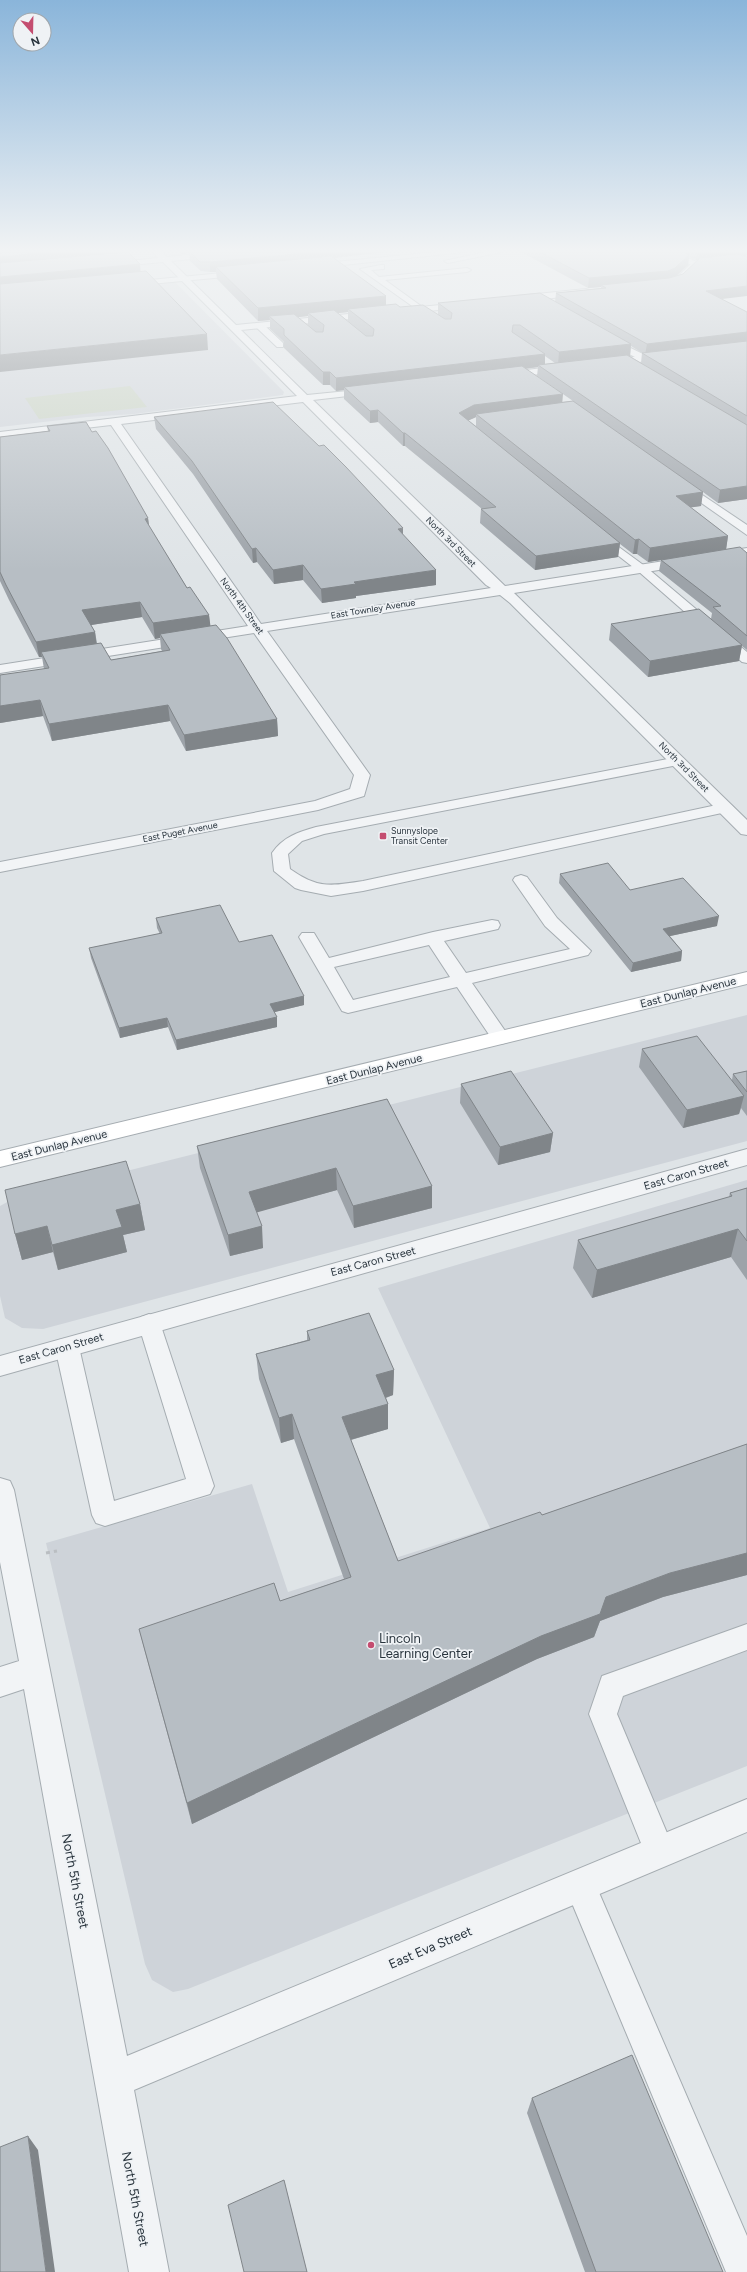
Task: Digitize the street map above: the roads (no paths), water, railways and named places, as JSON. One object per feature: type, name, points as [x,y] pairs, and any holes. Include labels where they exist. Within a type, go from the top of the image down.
[{"type":"main road","name":"East Dunlap Avenue","points":[[0,1159],[747,978]]},
{"type":"street","name":"North 3rd Street","points":[[265,358],[490,582],[515,600],[747,830]]},
{"type":"street","points":[[596,364],[653,358]]},
{"type":"street","points":[[490,377],[581,366]]},
{"type":"street","points":[[524,373],[537,382]]},
{"type":"street","points":[[0,435],[381,390]]},
{"type":"street","name":"North 4th Street","points":[[114,421],[257,628],[362,776],[358,792]]},
{"type":"street","points":[[665,472],[747,531]]},
{"type":"street","name":"East Townley Avenue","points":[[0,669],[747,552]]},
{"type":"street","name":"East Puget Avenue","points":[[0,867],[318,805],[358,792]]},
{"type":"street","name":"East Caron Street","points":[[0,1366],[149,1323],[747,1157]]},
{"type":"street","name":"North 5th Street","points":[[0,1490],[36,1670],[150,2272]]},
{"type":"street","points":[[0,1682],[36,1670]]},
{"type":"street","name":"East Eva Street","points":[[114,2080],[747,1815]]},
{"type":"lane","points":[[544,360],[558,369]]},
{"type":"lane","points":[[627,361],[641,369]]},
{"type":"lane","points":[[587,526],[642,569],[747,659]]},
{"type":"lane","points":[[678,761],[321,830],[296,838],[280,853],[282,871],[301,885],[331,890],[339,889],[726,808]]},
{"type":"lane","points":[[308,937],[348,1007],[582,951],[551,922],[521,880]]},
{"type":"lane","points":[[324,964],[433,937],[492,925]]},
{"type":"lane","points":[[433,937],[501,1038]]},
{"type":"lane","points":[[67,1347],[105,1515],[201,1486],[149,1323]]},
{"type":"lane","points":[[660,1852],[603,1714],[612,1686],[747,1637]]},
{"type":"lane","points":[[580,1885],[744,2272]]},
{"type":"place","name":"Sunnyslope Transit Center","points":[[383,836]]},
{"type":"place","name":"Lincoln Learning Center","points":[[371,1645]]}]
